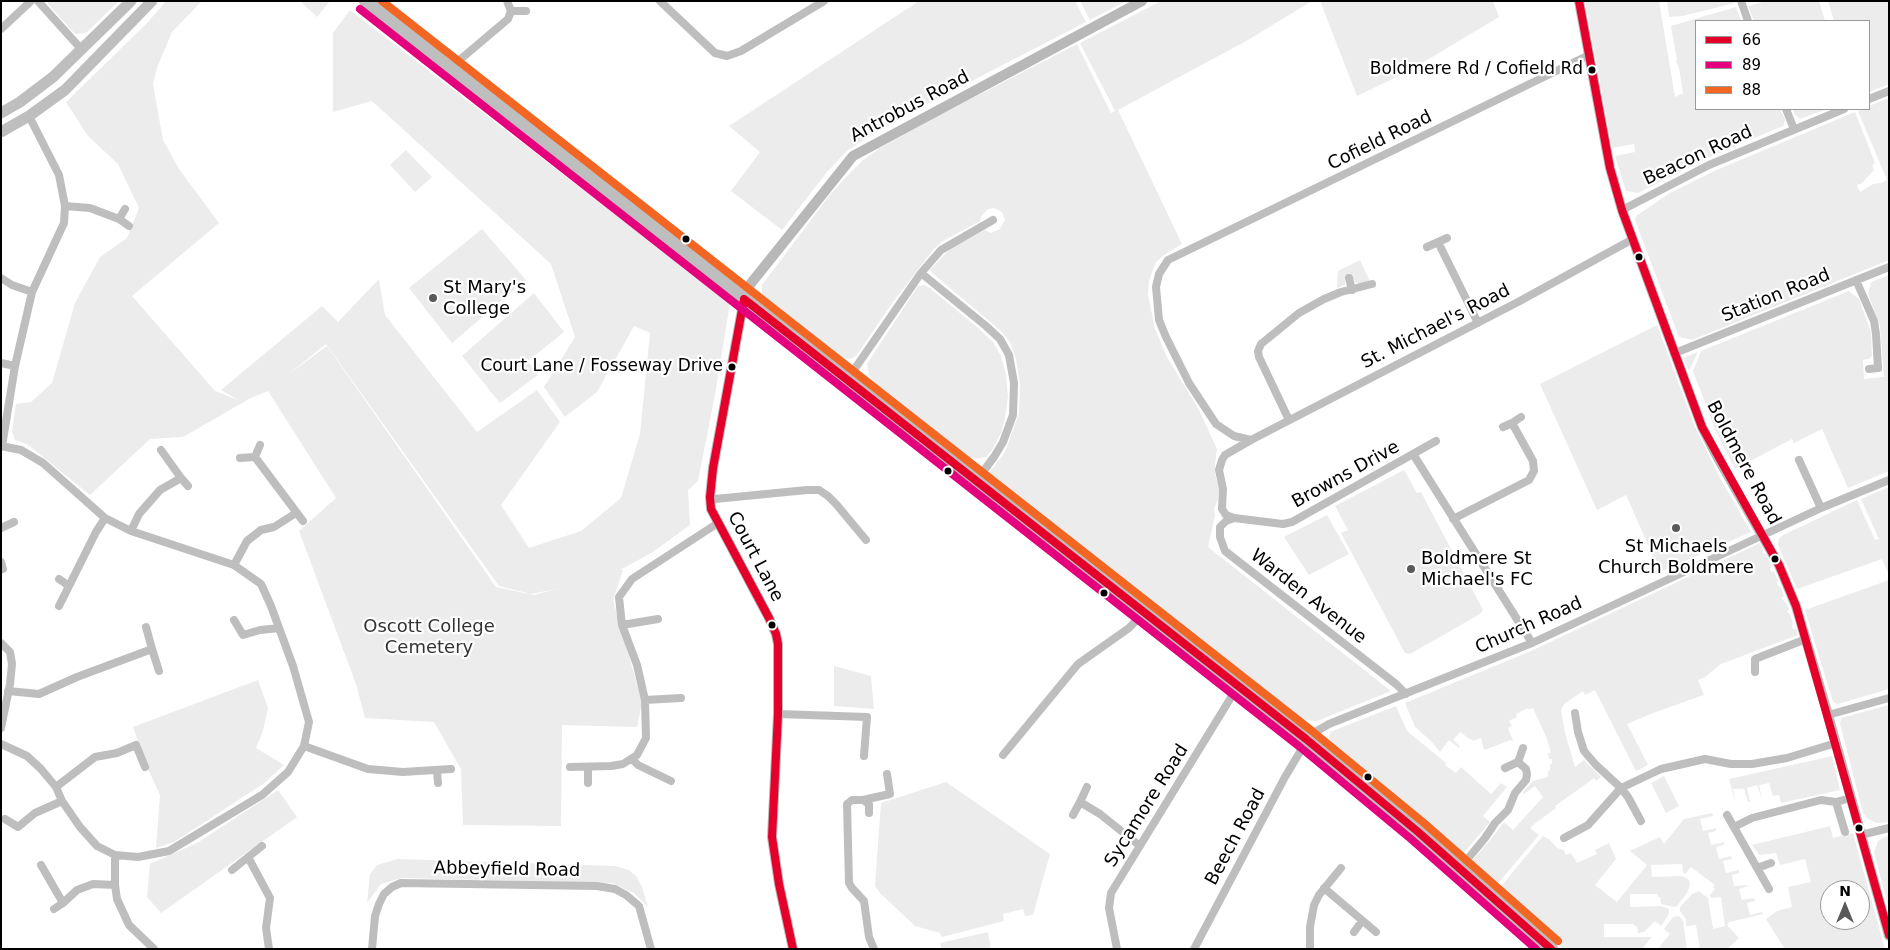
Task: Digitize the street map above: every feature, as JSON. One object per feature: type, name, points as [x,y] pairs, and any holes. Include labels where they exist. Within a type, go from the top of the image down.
[{"type":"highway","points":[[366,1],[1306,739],[1460,868],[1551,949]]},
{"type":"main road","points":[[1,113],[20,102],[53,77],[131,1]]},
{"type":"main road","points":[[1,132],[29,116],[65,90],[152,1]]},
{"type":"street","points":[[2,28],[31,1]]},
{"type":"street","points":[[38,1],[82,50]]},
{"type":"street","points":[[452,70],[456,64],[508,19],[511,11],[507,1]]},
{"type":"street","points":[[660,1],[715,53],[721,56],[731,56],[824,1]]},
{"type":"street","name":"Antrobus Road","points":[[744,299],[751,284],[853,156],[1142,1]]},
{"type":"street","name":"Boldmere Road","points":[[1579,1],[1610,168],[1622,210],[1702,427],[1763,535],[1788,586],[1806,638],[1889,936]]},
{"type":"street","points":[[1741,1],[1748,20]]},
{"type":"street","points":[[511,11],[526,11]]},
{"type":"street","name":"Cofield Road","points":[[1251,440],[1234,436],[1216,424],[1189,383],[1166,337],[1159,320],[1156,302],[1159,274],[1168,260],[1589,55]]},
{"type":"street","points":[[1870,99],[1889,91]]},
{"type":"street","points":[[1786,110],[1794,129]]},
{"type":"street","name":"Beacon Road","points":[[1622,210],[1709,165],[1842,110]]},
{"type":"street","points":[[1,744],[27,756],[41,769],[56,787],[62,801],[80,827],[97,846],[115,855],[138,857],[169,851],[262,794],[288,772],[304,746],[309,722],[279,628],[261,584],[234,565],[131,531],[105,518],[43,463],[21,450],[2,446],[15,366],[32,292],[64,223],[65,206],[59,175],[29,116]]},
{"type":"street","points":[[65,206],[90,208],[129,226]]},
{"type":"street","points":[[119,220],[125,209]]},
{"type":"street","points":[[847,380],[922,273],[941,250],[993,220]]},
{"type":"street","points":[[1427,247],[1448,238]]},
{"type":"street","name":"St. Michael's Road","points":[[1234,518],[1226,515],[1222,509],[1223,489],[1219,470],[1225,455],[1478,323],[1633,239]]},
{"type":"street","points":[[1438,242],[1478,323]]},
{"type":"street","name":"Station Road","points":[[1675,353],[1889,267]]},
{"type":"street","points":[[922,273],[1000,339],[1008,355],[1014,383],[1013,416],[1003,442],[976,481]]},
{"type":"street","points":[[1,278],[12,285],[32,292]]},
{"type":"street","points":[[1349,278],[1352,290]]},
{"type":"street","points":[[1856,280],[1874,321],[1876,334],[1878,368],[1869,369]]},
{"type":"street","points":[[1289,420],[1259,357],[1258,351],[1261,344],[1299,313],[1324,299],[1372,284]]},
{"type":"street","name":"Court Lane","points":[[744,299],[712,475],[710,497],[711,509],[776,634],[779,658],[778,714],[772,837],[777,876],[793,949]]},
{"type":"street","points":[[1,363],[15,366]]},
{"type":"street","points":[[1504,427],[1521,417]]},
{"type":"street","points":[[1453,519],[1528,480],[1534,471],[1533,461],[1512,423]]},
{"type":"street","name":"Browns Drive","points":[[1234,518],[1283,524],[1292,522],[1436,441]]},
{"type":"street","points":[[255,457],[260,445]]},
{"type":"street","points":[[161,450],[188,486]]},
{"type":"street","name":"Browns Drive","points":[[1413,454],[1532,643]]},
{"type":"street","points":[[240,458],[255,457]]},
{"type":"street","points":[[255,457],[303,521]]},
{"type":"street","points":[[1799,460],[1821,508]]},
{"type":"street","points":[[131,531],[139,514],[160,490],[181,478]]},
{"type":"street","name":"Church Road","points":[[1306,739],[1329,724],[1532,643],[1821,508],[1889,480]]},
{"type":"street","points":[[710,497],[715,499],[819,490],[836,504],[866,540]]},
{"type":"street","points":[[234,565],[247,541],[261,530],[274,527],[296,513]]},
{"type":"street","points":[[59,606],[105,518]]},
{"type":"street","name":"Warden Avenue","points":[[1234,518],[1226,521],[1220,527],[1220,538],[1225,551],[1396,684],[1406,694]]},
{"type":"street","points":[[1,528],[14,522]]},
{"type":"street","points":[[570,767],[623,764],[637,754],[646,738],[645,700],[637,664],[622,625],[619,597],[632,579],[718,523]]},
{"type":"street","points":[[60,579],[69,586]]},
{"type":"street","points":[[1003,755],[1078,664],[1129,628],[1144,612]]},
{"type":"street","points":[[622,625],[658,619]]},
{"type":"street","points":[[234,620],[240,637],[260,630],[279,628]]},
{"type":"street","points":[[146,627],[159,671]]},
{"type":"street","points":[[1754,672],[1755,659],[1806,638]]},
{"type":"street","points":[[1,643],[10,652],[12,664],[1,728]]},
{"type":"street","points":[[8,691],[39,694],[77,677],[152,649]]},
{"type":"street","name":"Sycamore Road","points":[[1117,949],[1109,900],[1110,893],[1238,686]]},
{"type":"street","points":[[645,700],[681,698]]},
{"type":"street","points":[[1828,715],[1889,698]]},
{"type":"street","points":[[1576,713],[1578,732],[1584,751],[1596,766],[1621,788],[1641,821]]},
{"type":"street","points":[[778,714],[867,716],[864,756]]},
{"type":"street","name":"Beech Road","points":[[1196,948],[1306,739]]},
{"type":"street","points":[[56,787],[95,757],[117,753],[135,742],[145,767]]},
{"type":"street","points":[[1564,838],[1588,825],[1621,788],[1660,769],[1704,759],[1732,764],[1752,764],[1787,758],[1836,743]]},
{"type":"street","points":[[304,746],[368,769],[388,772],[451,768]]},
{"type":"street","points":[[1504,768],[1518,762],[1523,748]]},
{"type":"street","points":[[632,759],[653,777],[671,781]]},
{"type":"street","points":[[1460,868],[1495,823],[1508,810],[1515,793],[1526,780],[1526,769],[1518,762]]},
{"type":"street","points":[[588,767],[588,782]]},
{"type":"street","points":[[437,770],[438,783]]},
{"type":"street","points":[[874,949],[869,937],[864,901],[852,888],[848,876],[847,804],[852,800],[863,800],[890,794],[887,774]]},
{"type":"street","points":[[1073,814],[1087,787]]},
{"type":"street","points":[[1734,827],[1752,818],[1821,800],[1836,802],[1851,798]]},
{"type":"street","points":[[863,800],[869,804],[869,812]]},
{"type":"street","points":[[5,819],[17,831],[36,813],[62,801]]},
{"type":"street","points":[[1080,802],[1100,814],[1140,846]]},
{"type":"street","points":[[1836,802],[1845,832]]},
{"type":"street","points":[[1727,815],[1769,889]]},
{"type":"street","points":[[1861,834],[1889,828]]},
{"type":"street","points":[[232,870],[262,846]]},
{"type":"street","points":[[115,855],[114,884],[117,899],[128,924],[151,948]]},
{"type":"street","points":[[248,857],[270,898],[266,928],[269,949]]},
{"type":"street","points":[[1757,868],[1771,863]]},
{"type":"street","points":[[41,865],[63,903]]},
{"type":"street","points":[[1310,949],[1311,915],[1314,904],[1324,888],[1341,868]]},
{"type":"street","name":"Abbeyfield Road","points":[[372,949],[375,916],[379,904],[384,894],[392,887],[401,883],[597,886],[615,889],[639,906],[651,949]]},
{"type":"street","points":[[54,909],[77,890],[92,884],[114,884]]},
{"type":"street","points":[[1324,888],[1376,932]]},
{"type":"street","points":[[1354,932],[1362,921]]},
{"type":"green space","points":[[48,1],[119,1],[86,33],[75,34],[48,4]]},
{"type":"green space","name":"Oscott College Cemetery","points":[[166,1],[202,1],[172,32],[157,68],[153,84],[163,140],[179,169],[219,223],[132,296],[215,391],[238,400],[221,390],[322,306],[338,322],[379,279],[385,315],[477,432],[537,390],[560,422],[501,505],[529,548],[581,531],[621,498],[640,434],[650,333],[634,326],[597,392],[565,417],[544,387],[575,337],[551,264],[372,101],[333,112],[333,33],[350,10],[730,303],[715,395],[698,481],[688,490],[690,525],[653,552],[620,570],[623,570],[613,600],[642,702],[637,727],[562,725],[561,826],[463,825],[461,769],[434,722],[365,718],[356,684],[299,531],[336,498],[268,391],[249,399],[183,437],[150,439],[90,495],[27,444],[15,440],[12,431],[16,404],[31,402],[52,383],[75,303],[100,257],[127,238],[139,208],[118,164],[88,136],[66,102],[147,23]],"holes":[[[326,344],[499,586],[531,594],[556,589],[534,595],[496,587],[327,346],[285,377]]]},
{"type":"green space","points":[[300,1],[330,1],[317,17]]},
{"type":"green space","points":[[919,1],[1075,1],[1086,22],[906,115],[847,151],[827,172],[782,230],[731,191],[760,152],[729,126]]},
{"type":"green space","points":[[1080,1],[1126,1],[1090,20]]},
{"type":"green space","points":[[1161,1],[1312,1],[1248,40],[1118,110],[1182,244],[1156,262],[1149,281],[1148,295],[1155,329],[1167,357],[1199,410],[1217,449],[1215,474],[1219,488],[1218,499],[1214,509],[1215,515],[1208,547],[1391,691],[1317,721],[1297,720],[985,478],[1005,452],[1019,413],[1020,385],[1016,359],[1010,342],[1000,330],[930,270],[953,247],[985,230],[991,233],[1000,229],[1005,220],[1002,212],[994,208],[988,209],[982,215],[980,221],[943,241],[933,250],[893,302],[856,356],[850,359],[841,358],[762,294],[762,285],[828,197],[863,160],[880,148],[942,114],[1077,44],[1111,113],[1115,111],[1080,43]]},
{"type":"green space","points":[[1320,1],[1493,1],[1499,17],[1407,72],[1357,96]]},
{"type":"green space","points":[[1585,1],[1659,1],[1675,97],[1683,93],[1671,26],[1736,7],[1741,20],[1695,20],[1695,110],[1780,110],[1785,119],[1783,126],[1714,155],[1638,193],[1626,191],[1615,156],[1635,152],[1634,144],[1612,148]]},
{"type":"green space","points":[[1667,1],[1735,1],[1735,3],[1683,16],[1669,17]]},
{"type":"green space","points":[[1766,1],[1819,1],[1825,20],[1754,20],[1748,6]]},
{"type":"green space","points":[[1828,1],[1889,1],[1889,84],[1870,92],[1870,20],[1834,20]]},
{"type":"green space","points":[[1889,98],[1889,260],[1692,340],[1679,337],[1635,220],[1636,216],[1670,193],[1714,171],[1855,112],[1875,163],[1872,166],[1874,170],[1862,183],[1857,185],[1860,192],[1873,184],[1881,183],[1887,180],[1858,111],[1870,110],[1870,106]]},
{"type":"green space","points":[[1793,110],[1824,110],[1800,119],[1795,115]]},
{"type":"green space","points":[[406,150],[432,177],[415,192],[390,165]]},
{"type":"green space","points":[[482,229],[526,280],[452,343],[409,288]]},
{"type":"green space","points":[[1360,260],[1372,286],[1356,283],[1350,274],[1345,275],[1345,285],[1337,288],[1338,271]]},
{"type":"green space","points":[[1889,275],[1889,471],[1848,488],[1822,429],[1794,443],[1792,439],[1735,469],[1715,429],[1693,371],[1701,351],[1849,291],[1859,299],[1871,332],[1872,356],[1869,359],[1863,360],[1864,379],[1884,377],[1880,326],[1868,294],[1871,282]]},
{"type":"green space","points":[[924,285],[978,328],[993,342],[1001,356],[1006,375],[1008,397],[1005,418],[1001,433],[986,457],[975,459],[967,456],[875,384],[869,375],[867,364],[918,286]]},
{"type":"green space","points":[[534,293],[564,332],[528,361],[538,375],[500,403],[462,356]]},
{"type":"green space","points":[[1657,325],[1695,427],[1719,476],[1751,532],[1660,572],[1626,495],[1597,510],[1540,384]]},
{"type":"green space","points":[[1698,352],[1689,371],[1683,358]]},
{"type":"green space","name":"Boldmere St Michael's FC","points":[[1404,470],[1417,493],[1421,492],[1483,610],[1480,614],[1410,654],[1405,653],[1341,533],[1348,530],[1335,506]]},
{"type":"green space","points":[[1889,487],[1889,575],[1882,559],[1797,589],[1778,545],[1779,539],[1783,535],[1857,500],[1875,540],[1879,539],[1861,499]]},
{"type":"green space","points":[[1327,515],[1349,554],[1309,575],[1284,537]]},
{"type":"green space","points":[[1760,543],[1763,553],[1766,554],[1772,567],[1770,569],[1771,572],[1774,571],[1778,586],[1781,587],[1784,596],[1781,598],[1789,609],[1787,612],[1790,614],[1793,629],[1796,629],[1798,635],[1721,664],[1705,677],[1698,680],[1704,695],[1627,724],[1648,765],[1636,771],[1595,690],[1585,695],[1583,691],[1564,704],[1561,710],[1565,733],[1575,767],[1584,760],[1601,777],[1596,781],[1594,778],[1555,806],[1556,808],[1530,828],[1539,835],[1494,888],[1471,868],[1471,862],[1504,822],[1513,830],[1543,797],[1535,786],[1524,794],[1523,792],[1533,781],[1548,777],[1550,764],[1552,764],[1552,759],[1549,759],[1548,753],[1551,753],[1547,739],[1533,708],[1529,710],[1528,708],[1516,714],[1517,717],[1509,721],[1512,726],[1508,728],[1512,742],[1511,740],[1484,750],[1481,738],[1473,741],[1460,732],[1453,740],[1460,746],[1459,748],[1449,740],[1440,752],[1415,727],[1405,703],[1531,651]]},
{"type":"green space","points":[[1889,580],[1889,689],[1838,704],[1833,702],[1805,610]]},
{"type":"green space","points":[[834,666],[871,676],[874,709],[834,706]]},
{"type":"green space","points":[[258,680],[268,708],[263,731],[256,748],[284,765],[263,784],[174,842],[156,848],[160,795],[147,767],[133,727]]},
{"type":"green space","points":[[1889,705],[1889,822],[1877,823],[1868,819],[1863,813],[1840,724],[1841,718]]},
{"type":"green space","points":[[1396,706],[1407,731],[1446,763],[1445,765],[1456,773],[1461,767],[1491,794],[1501,783],[1507,787],[1483,816],[1490,822],[1462,855],[1457,855],[1452,851],[1329,745],[1330,732]]},
{"type":"green space","points":[[1832,756],[1840,790],[1781,803],[1779,795],[1773,796],[1769,783],[1759,785],[1762,798],[1757,785],[1747,788],[1750,802],[1748,802],[1744,789],[1733,789],[1736,804],[1729,779]]},
{"type":"green space","points":[[1664,776],[1679,806],[1666,813],[1651,783]]},
{"type":"green space","points":[[946,782],[1050,854],[1033,915],[1025,916],[1023,909],[1003,914],[1004,921],[942,937],[940,933],[915,926],[875,886],[881,803]]},
{"type":"green space","points":[[278,790],[297,817],[161,913],[147,897],[150,864],[197,843]]},
{"type":"green space","points":[[1712,813],[1713,816],[1700,819],[1703,831],[1716,828],[1716,831],[1708,833],[1711,845],[1724,842],[1724,845],[1716,847],[1719,859],[1731,856],[1732,859],[1723,861],[1726,873],[1739,870],[1739,873],[1732,875],[1734,886],[1748,886],[1739,889],[1742,900],[1754,898],[1755,901],[1747,903],[1750,915],[1762,912],[1763,914],[1729,922],[1727,925],[1739,938],[1727,949],[1700,949],[1696,925],[1686,926],[1686,919],[1680,911],[1680,907],[1692,894],[1699,891],[1708,898],[1713,929],[1725,926],[1721,897],[1711,898],[1710,895],[1715,889],[1713,887],[1715,885],[1691,867],[1685,874],[1682,864],[1651,865],[1652,877],[1682,876],[1689,880],[1690,885],[1687,893],[1677,906],[1661,904],[1660,897],[1657,894],[1630,894],[1630,907],[1661,906],[1669,909],[1669,914],[1661,926],[1655,921],[1644,932],[1638,933],[1637,926],[1634,926],[1634,924],[1604,924],[1604,937],[1652,937],[1642,949],[1563,949],[1497,891],[1543,836],[1550,840],[1557,848],[1564,850],[1566,855],[1571,853],[1577,863],[1597,854],[1595,850],[1609,843],[1616,859],[1595,885],[1617,902],[1647,865],[1630,851],[1660,837],[1664,844],[1684,819]]},
{"type":"green space","points":[[1830,826],[1833,838],[1853,833],[1866,880],[1820,880],[1820,930],[1870,930],[1870,895],[1885,949],[1785,949],[1766,919],[1777,911],[1792,907],[1788,887],[1811,882],[1805,859],[1780,865],[1776,853],[1759,855],[1752,845]]},
{"type":"green space","points":[[1889,835],[1889,909],[1874,853],[1878,841]]},
{"type":"green space","points":[[398,859],[615,866],[629,870],[637,877],[648,907],[634,893],[612,883],[402,878],[381,884],[367,903],[370,874],[377,865]]},
{"type":"green space","points":[[1679,916],[1683,921],[1687,949],[1660,949],[1660,946],[1670,934],[1664,929],[1673,917]]},
{"type":"green space","points":[[988,932],[991,949],[942,949],[940,943]]},
{"type":"transit line","name":"88","points":[[382,1],[1312,731],[1424,823],[1558,941]]},
{"type":"transit line","name":"66","points":[[1579,1],[1610,168],[1622,210],[1702,427],[1779,565],[1796,606],[1889,935]]},
{"type":"transit line","name":"89","points":[[360,9],[1300,747],[1411,839],[1536,949]]},
{"type":"transit line","name":"66","points":[[793,949],[779,884],[772,837],[778,714],[778,644],[769,618],[711,509],[710,497],[713,468],[744,299],[1306,739],[1417,831],[1551,949]]},
{"type":"place","name":"Boldmere Rd / Cofield Rd","points":[[1592,70]]},
{"type":"place","name":"St Mary's College","points":[[433,298]]},
{"type":"place","name":"Court Lane / Fosseway Drive","points":[[732,367]]},
{"type":"place","name":"St Michaels Church Boldmere","points":[[1676,528]]},
{"type":"place","name":"Boldmere St Michael's FC","points":[[1411,569]]}]
